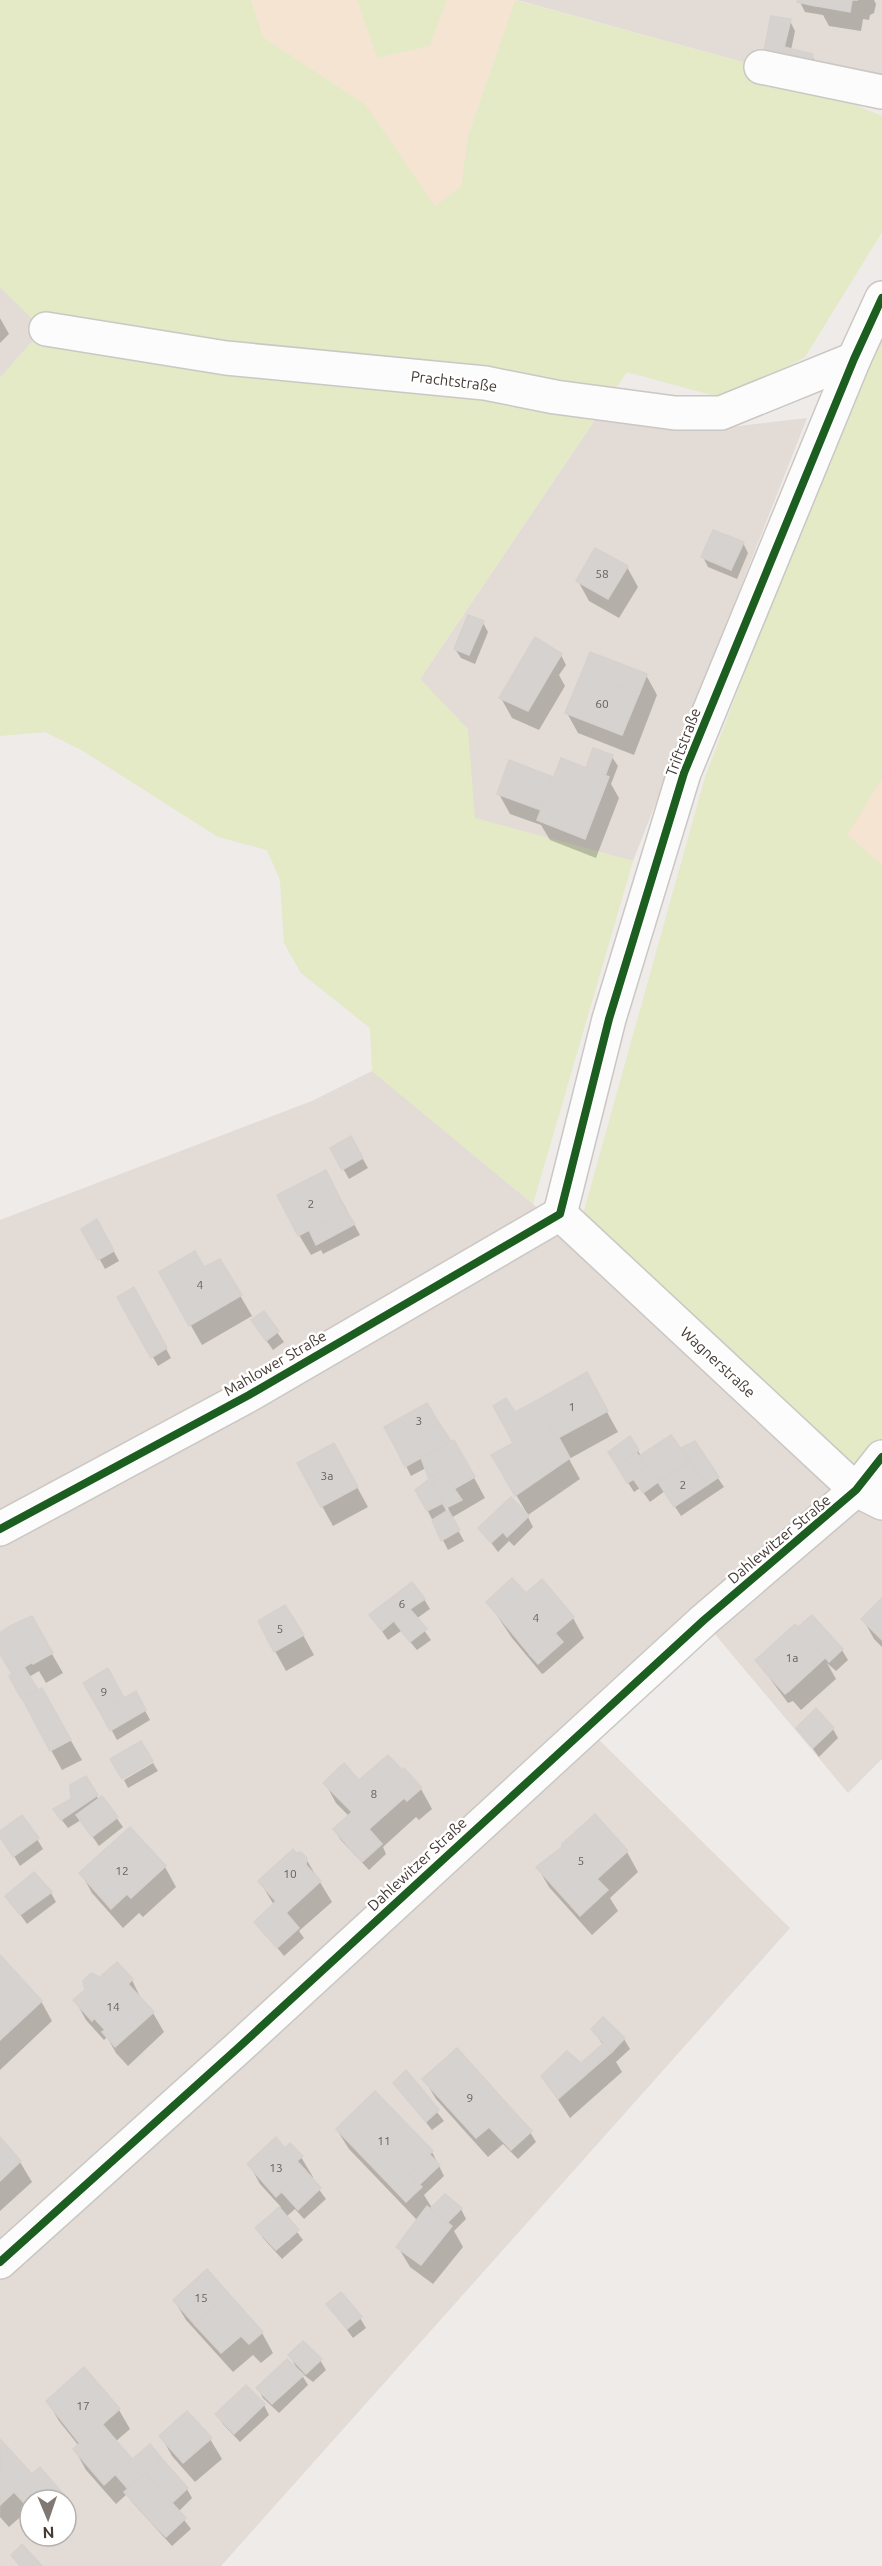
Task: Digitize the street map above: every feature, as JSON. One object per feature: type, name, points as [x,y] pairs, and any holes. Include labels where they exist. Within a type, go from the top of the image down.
[{"type":"street","points":[[761,67],[882,92]]},
{"type":"street","name":"Triftstraße","points":[[560,1214],[609,1019],[684,773],[854,359],[882,298]]},
{"type":"street","name":"Prachtstraße","points":[[46,329],[226,358],[485,383],[555,397],[675,413],[721,413],[854,359]]},
{"type":"street","name":"Wagnerstraße","points":[[560,1214],[869,1497]]},
{"type":"street","name":"Mahlower Straße","points":[[0,1529],[249,1395],[560,1214]]},
{"type":"street","name":"Dahlewitzer Straße","points":[[0,2262],[230,2055],[704,1620],[869,1497],[882,1457]]},
{"type":"shaded area","points":[[517,0],[882,0],[882,85],[761,67]]},
{"type":"shaded area","points":[[0,287],[43,329],[0,378]]},
{"type":"shaded area","points":[[601,411],[714,429],[807,418],[633,861],[474,818],[467,729],[420,679]]},
{"type":"shaded area","points":[[372,1071],[533,1204],[712,1373],[882,1457],[882,1759],[848,1793],[704,1621],[587,1728],[790,1928],[221,2566],[0,2566],[0,1220],[312,1101]]},
{"type":"green space","points":[[0,0],[251,0],[263,37],[366,105],[435,206],[461,186],[468,136],[515,0],[761,67],[882,116],[882,232],[805,357],[726,399],[627,372],[420,679],[468,729],[475,818],[633,861],[533,1204],[372,1071],[370,1028],[301,973],[284,943],[280,880],[267,850],[218,837],[83,751],[45,732],[0,736],[0,378],[43,329],[0,287]]},
{"type":"green space","points":[[357,0],[447,0],[430,46],[377,58]]},
{"type":"green space","points":[[882,323],[882,778],[848,835],[882,865],[882,1457],[856,1490],[575,1243],[705,777],[860,369]]},
{"type":"sand","points":[[251,0],[357,0],[377,58],[430,46],[447,0],[515,0],[468,136],[461,186],[435,206],[366,105],[263,37]]},
{"type":"sand","points":[[882,778],[882,865],[847,835]]},
{"type":"building","points":[[798,0],[817,0],[816,6],[797,2]]},
{"type":"building","points":[[817,0],[852,0],[850,12],[816,6]]},
{"type":"building","points":[[771,16],[791,19],[780,64],[762,60]]},
{"type":"building","points":[[784,47],[813,54],[809,70],[780,64]]},
{"type":"building","points":[[713,530],[744,542],[731,570],[701,557]]},
{"type":"building","points":[[595,548],[628,566],[608,599],[576,581]]},
{"type":"building","points":[[468,615],[484,621],[469,655],[454,649]]},
{"type":"building","points":[[535,637],[562,654],[555,665],[528,649]]},
{"type":"building","points":[[528,649],[555,665],[528,711],[499,698]]},
{"type":"building","points":[[590,652],[647,674],[639,694],[582,672]]},
{"type":"building","points":[[582,672],[639,694],[622,735],[565,713]]},
{"type":"building","points":[[593,748],[613,755],[605,776],[586,768]]},
{"type":"building","points":[[561,758],[609,777],[585,839],[537,820]]},
{"type":"building","points":[[509,760],[553,777],[541,810],[497,794]]},
{"type":"building","points":[[351,1136],[363,1158],[342,1170],[330,1148]]},
{"type":"building","points":[[326,1170],[346,1211],[298,1236],[277,1195]]},
{"type":"building","points":[[346,1211],[355,1224],[316,1245],[309,1230]]},
{"type":"building","points":[[97,1219],[114,1251],[98,1260],[81,1229]]},
{"type":"building","points":[[195,1251],[204,1267],[220,1259],[242,1295],[189,1326],[159,1272]]},
{"type":"building","points":[[134,1287],[167,1348],[151,1358],[117,1297]]},
{"type":"building","points":[[264,1311],[279,1331],[266,1341],[251,1320]]},
{"type":"building","points":[[587,1372],[608,1411],[556,1439],[536,1401]]},
{"type":"building","points":[[506,1398],[515,1412],[536,1401],[542,1413],[508,1433],[493,1406]]},
{"type":"building","points":[[427,1403],[439,1423],[411,1439],[400,1418]]},
{"type":"building","points":[[542,1413],[555,1436],[499,1468],[491,1455],[513,1443],[508,1433]]},
{"type":"building","points":[[400,1418],[411,1439],[395,1447],[384,1427]]},
{"type":"building","points":[[439,1423],[451,1441],[421,1458],[411,1439]]},
{"type":"building","points":[[671,1435],[690,1461],[658,1482],[639,1456]]},
{"type":"building","points":[[555,1436],[556,1439],[559,1438],[570,1458],[515,1496],[499,1468]]},
{"type":"building","points":[[630,1436],[639,1450],[617,1466],[608,1452]]},
{"type":"building","points":[[411,1439],[421,1458],[405,1467],[395,1447]]},
{"type":"building","points":[[454,1440],[475,1477],[454,1489],[442,1471],[429,1479],[421,1458]]},
{"type":"building","points":[[695,1441],[719,1477],[707,1485],[681,1448]]},
{"type":"building","points":[[334,1443],[358,1487],[321,1507],[297,1463]]},
{"type":"building","points":[[636,1452],[647,1467],[627,1483],[617,1466]]},
{"type":"building","points":[[690,1461],[707,1485],[674,1507],[658,1482]]},
{"type":"building","points":[[647,1467],[658,1482],[643,1493],[632,1477]]},
{"type":"building","points":[[442,1471],[462,1500],[446,1508],[429,1479]]},
{"type":"building","points":[[429,1479],[443,1503],[427,1511],[415,1490]]},
{"type":"building","points":[[511,1497],[529,1516],[507,1537],[503,1532],[491,1543],[478,1528]]},
{"type":"building","points":[[448,1510],[460,1530],[441,1541],[432,1520]]},
{"type":"building","points":[[512,1578],[526,1593],[499,1617],[486,1602]]},
{"type":"building","points":[[542,1579],[574,1617],[530,1655],[499,1617]]},
{"type":"building","points":[[412,1582],[425,1599],[409,1608],[382,1631],[369,1615]]},
{"type":"building","points":[[882,1598],[882,1640],[861,1619]]},
{"type":"building","points":[[285,1605],[304,1635],[274,1652],[258,1621]]},
{"type":"building","points":[[409,1608],[427,1629],[410,1642],[393,1620]]},
{"type":"building","points":[[812,1615],[843,1649],[829,1662],[798,1627]]},
{"type":"building","points":[[32,1616],[53,1653],[33,1664],[12,1625]]},
{"type":"building","points":[[795,1624],[825,1658],[789,1691],[780,1681],[776,1684],[764,1671],[768,1667],[759,1657]]},
{"type":"building","points":[[12,1625],[33,1662],[12,1674],[0,1654],[0,1633]]},
{"type":"building","points":[[555,1633],[563,1642],[538,1664],[530,1655]]},
{"type":"building","points":[[759,1657],[768,1667],[764,1671],[755,1660]]},
{"type":"building","points":[[24,1667],[38,1690],[21,1698],[9,1676]]},
{"type":"building","points":[[108,1668],[124,1698],[100,1712],[83,1683]]},
{"type":"building","points":[[780,1681],[789,1691],[785,1694],[776,1684]]},
{"type":"building","points":[[42,1688],[71,1740],[50,1751],[22,1698]]},
{"type":"building","points":[[136,1691],[146,1710],[110,1731],[100,1712]]},
{"type":"building","points":[[816,1708],[834,1728],[813,1748],[796,1728]]},
{"type":"building","points":[[141,1741],[153,1761],[122,1779],[110,1759]]},
{"type":"building","points":[[388,1755],[402,1770],[404,1768],[422,1788],[407,1801],[404,1798],[369,1829],[323,1783],[344,1763],[359,1780]]},
{"type":"building","points":[[86,1776],[98,1795],[61,1820],[53,1809],[71,1799],[70,1785]]},
{"type":"building","points":[[102,1796],[118,1817],[92,1837],[76,1815]]},
{"type":"building","points":[[353,1811],[382,1844],[362,1862],[333,1829]]},
{"type":"building","points":[[595,1814],[628,1851],[597,1879],[608,1890],[580,1916],[536,1867],[562,1847],[562,1844]]},
{"type":"building","points":[[22,1815],[39,1838],[13,1857],[0,1837],[0,1831]]},
{"type":"building","points":[[130,1827],[166,1866],[131,1898],[127,1894],[111,1909],[79,1873]]},
{"type":"building","points":[[293,1849],[296,1853],[301,1852],[307,1858],[306,1865],[321,1881],[286,1913],[258,1881]]},
{"type":"building","points":[[34,1872],[52,1892],[20,1915],[5,1896]]},
{"type":"building","points":[[276,1901],[299,1928],[277,1948],[254,1922]]},
{"type":"building","points":[[0,1955],[42,2001],[0,2040]]},
{"type":"building","points":[[117,1962],[133,1979],[128,1984],[154,2012],[115,2047],[102,2032],[105,2030],[94,2018],[92,2021],[73,2000],[85,1990],[83,1981],[91,1973],[100,1977]]},
{"type":"building","points":[[603,2017],[625,2038],[612,2052],[591,2029]]},
{"type":"building","points":[[604,2043],[612,2052],[558,2099],[541,2076],[567,2051],[581,2063]]},
{"type":"building","points":[[457,2048],[517,2115],[500,2130],[494,2123],[476,2138],[422,2079]]},
{"type":"building","points":[[406,2070],[439,2110],[426,2122],[393,2083]]},
{"type":"building","points":[[375,2091],[433,2151],[409,2174],[422,2187],[406,2202],[336,2129]]},
{"type":"building","points":[[517,2115],[532,2131],[511,2150],[489,2127],[494,2123],[500,2130]]},
{"type":"building","points":[[0,2137],[21,2161],[0,2181]]},
{"type":"building","points":[[276,2137],[285,2148],[290,2143],[303,2156],[297,2161],[305,2170],[276,2197],[247,2164]]},
{"type":"building","points":[[429,2154],[440,2165],[420,2184],[409,2174]]},
{"type":"building","points":[[305,2170],[321,2188],[298,2210],[281,2191]]},
{"type":"building","points":[[445,2194],[462,2208],[448,2222],[430,2209]]},
{"type":"building","points":[[427,2206],[452,2226],[421,2265],[396,2247]]},
{"type":"building","points":[[279,2207],[299,2230],[289,2239],[269,2216]]},
{"type":"building","points":[[269,2216],[289,2239],[276,2250],[255,2228]]},
{"type":"building","points":[[207,2269],[229,2294],[195,2325],[173,2300]]},
{"type":"building","points":[[341,2292],[362,2317],[347,2329],[326,2304]]},
{"type":"building","points":[[229,2294],[263,2332],[249,2344],[241,2336],[221,2353],[195,2325]]},
{"type":"building","points":[[303,2341],[322,2359],[306,2374],[288,2355]]},
{"type":"building","points":[[287,2359],[304,2375],[272,2404],[256,2388]]},
{"type":"building","points":[[84,2367],[120,2409],[80,2444],[46,2401]]},
{"type":"building","points":[[246,2385],[265,2404],[234,2434],[215,2414]]},
{"type":"building","points":[[187,2411],[212,2438],[183,2463],[159,2436]]},
{"type":"building","points":[[102,2424],[132,2459],[104,2485],[73,2449]]},
{"type":"building","points":[[1,2440],[32,2474],[40,2467],[58,2488],[18,2488],[18,2496],[14,2492],[0,2505]]},
{"type":"building","points":[[150,2444],[162,2459],[128,2489],[115,2474]]},
{"type":"building","points":[[162,2459],[188,2488],[172,2503],[145,2474]]},
{"type":"building","points":[[145,2474],[172,2503],[152,2523],[124,2492]]},
{"type":"building","points":[[172,2503],[186,2518],[166,2537],[152,2523]]},
{"type":"building","points":[[18,2548],[26,2548],[42,2566],[20,2566],[11,2555]]},
{"type":"cycle path","points":[[0,1529],[249,1395],[560,1214],[609,1019],[684,773],[854,359],[882,298]]},
{"type":"cycle path","points":[[0,2262],[238,2048],[704,1620],[856,1490],[882,1457]]}]
